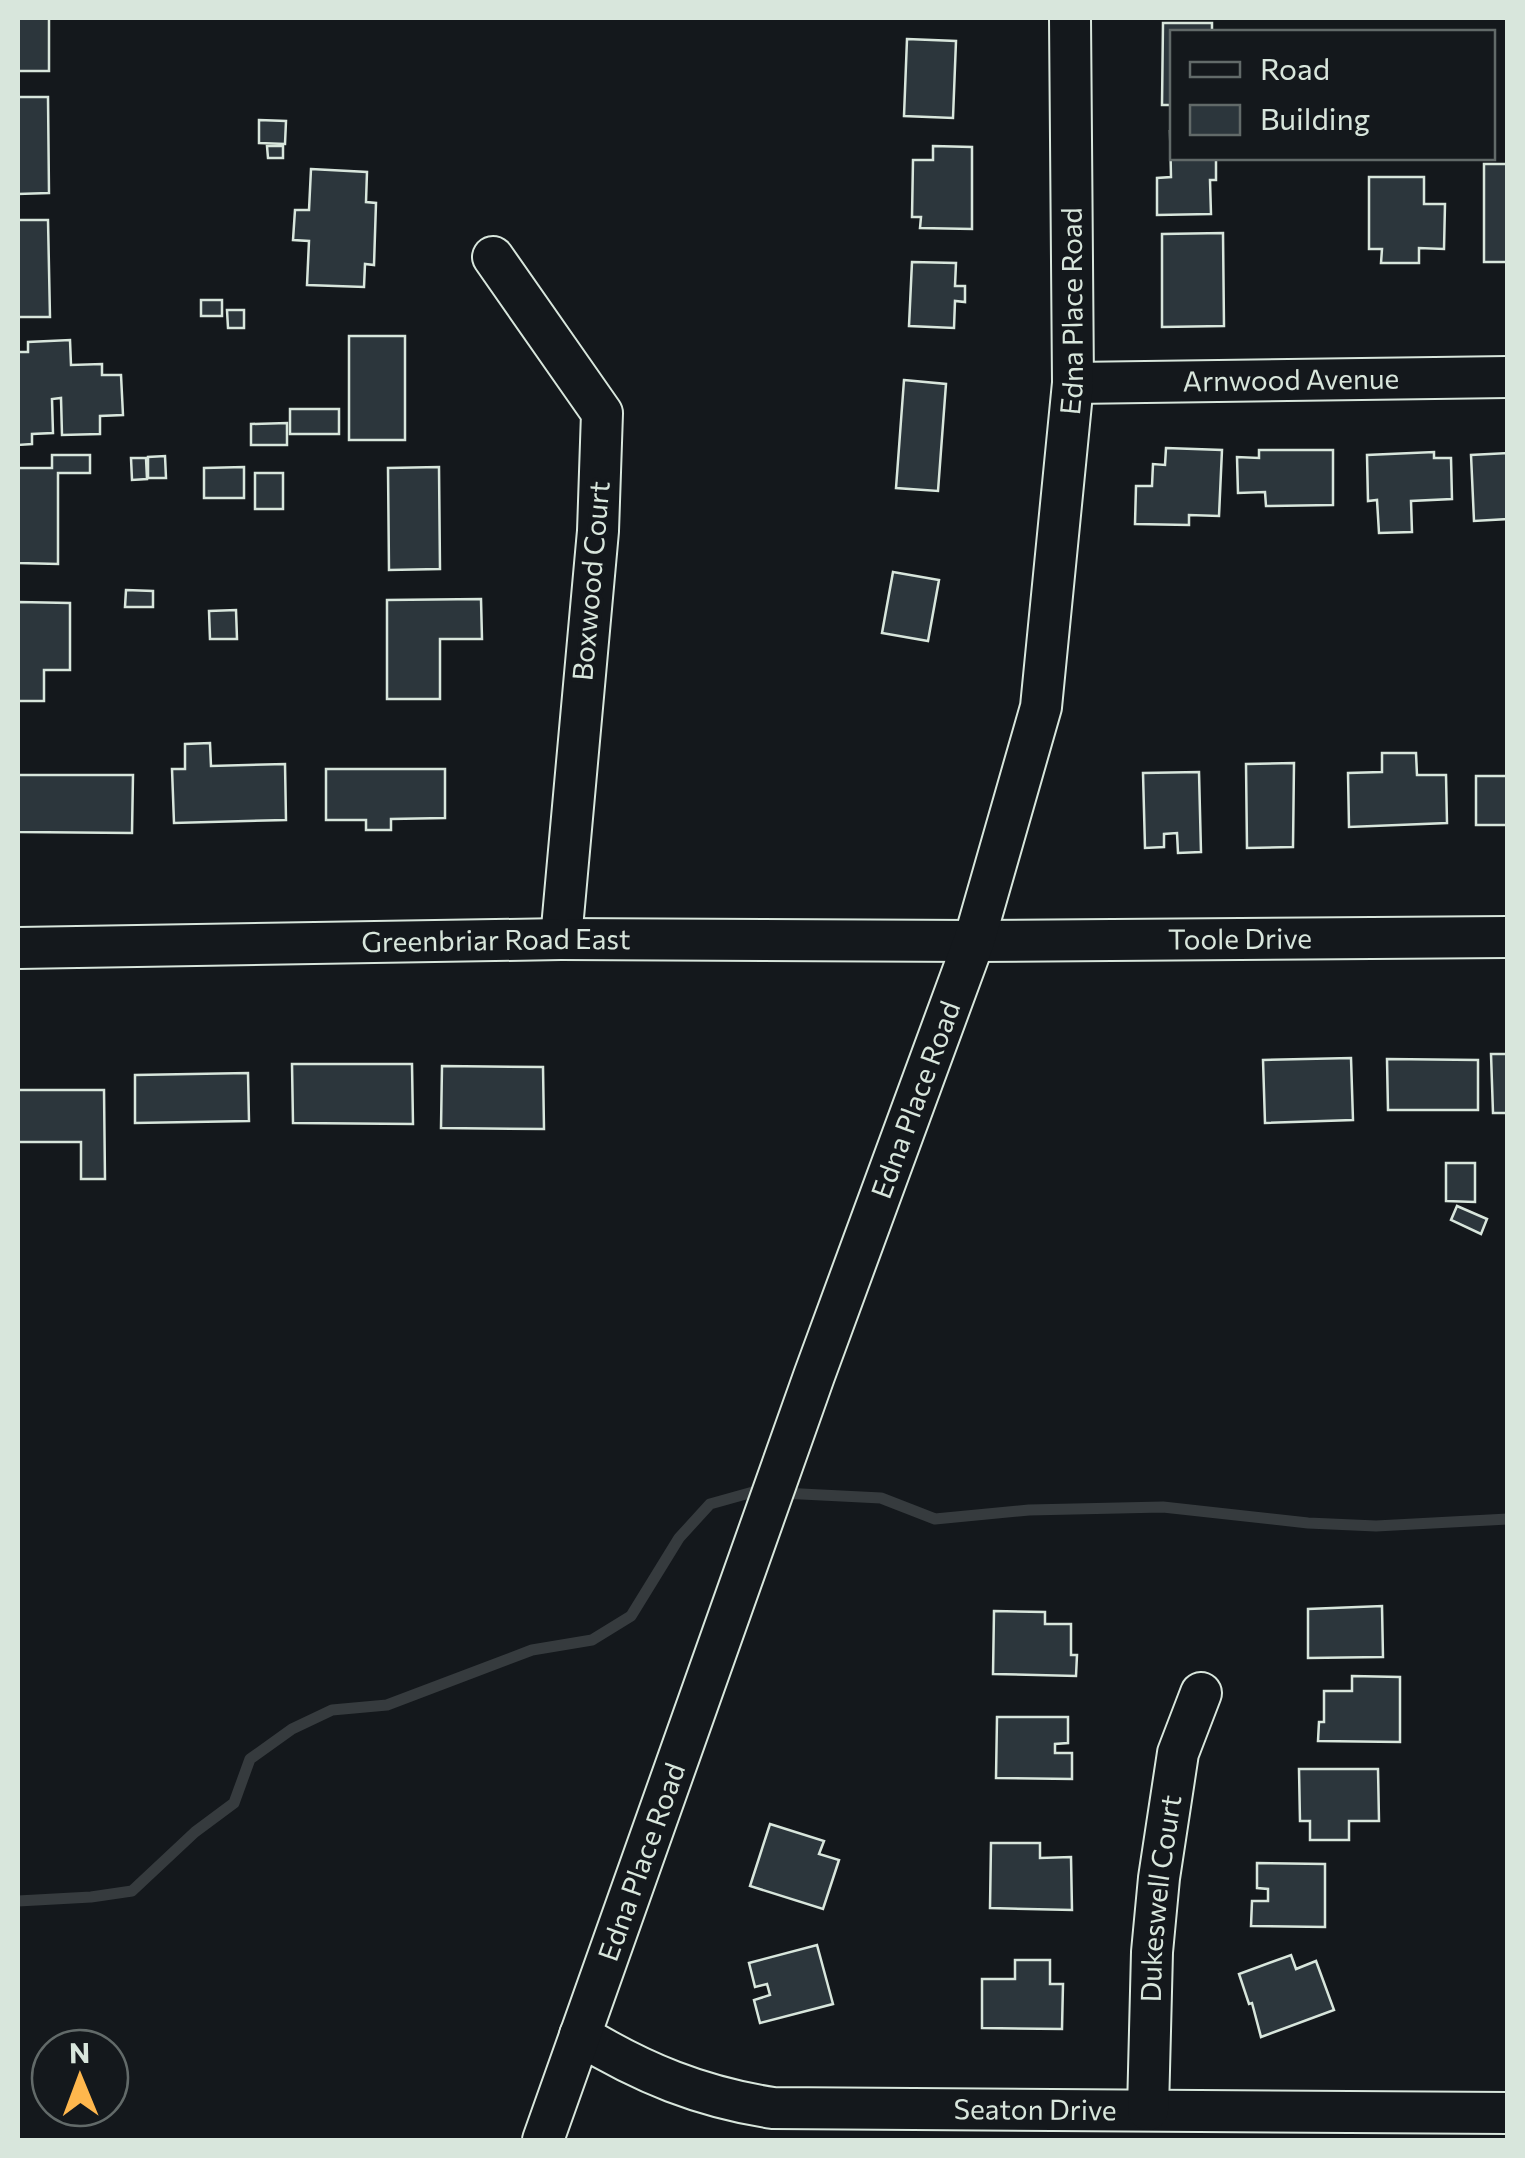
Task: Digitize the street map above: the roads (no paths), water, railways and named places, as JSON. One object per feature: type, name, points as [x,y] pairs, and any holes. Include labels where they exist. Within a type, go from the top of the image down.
[{"type":"street","name":"Edna Place Road","points":[[543,2140],[814,1376],[974,941],[1041,707],[1073,383],[1070,18]]},
{"type":"street","name":"Boxwood Court","points":[[493,257],[602,413],[598,531],[561,939]]},
{"type":"street","name":"Arnwood Avenue","points":[[1073,383],[1508,377]]},
{"type":"street","name":"Toole Drive","points":[[974,941],[1508,937]]},
{"type":"street","name":"Greenbriar Road East","points":[[18,948],[561,939],[974,941]]},
{"type":"street","name":"Dukeswell Court","points":[[1148,2110],[1152,1952],[1159,1878],[1178,1753],[1202,1693]]},
{"type":"street","name":"Seaton Drive","points":[[580,2036],[629,2065],[676,2085],[724,2100],[773,2108],[1508,2113]]},
{"type":"waterway","points":[[18,1901],[132,1891],[195,1832],[234,1803],[250,1759],[292,1729],[332,1710],[387,1705],[532,1650],[592,1640],[631,1616],[679,1538],[710,1504],[764,1492]]},
{"type":"waterway","points":[[782,1493],[881,1498],[935,1519],[1029,1510],[1163,1507],[1308,1523],[1376,1526],[1508,1519]]}]
